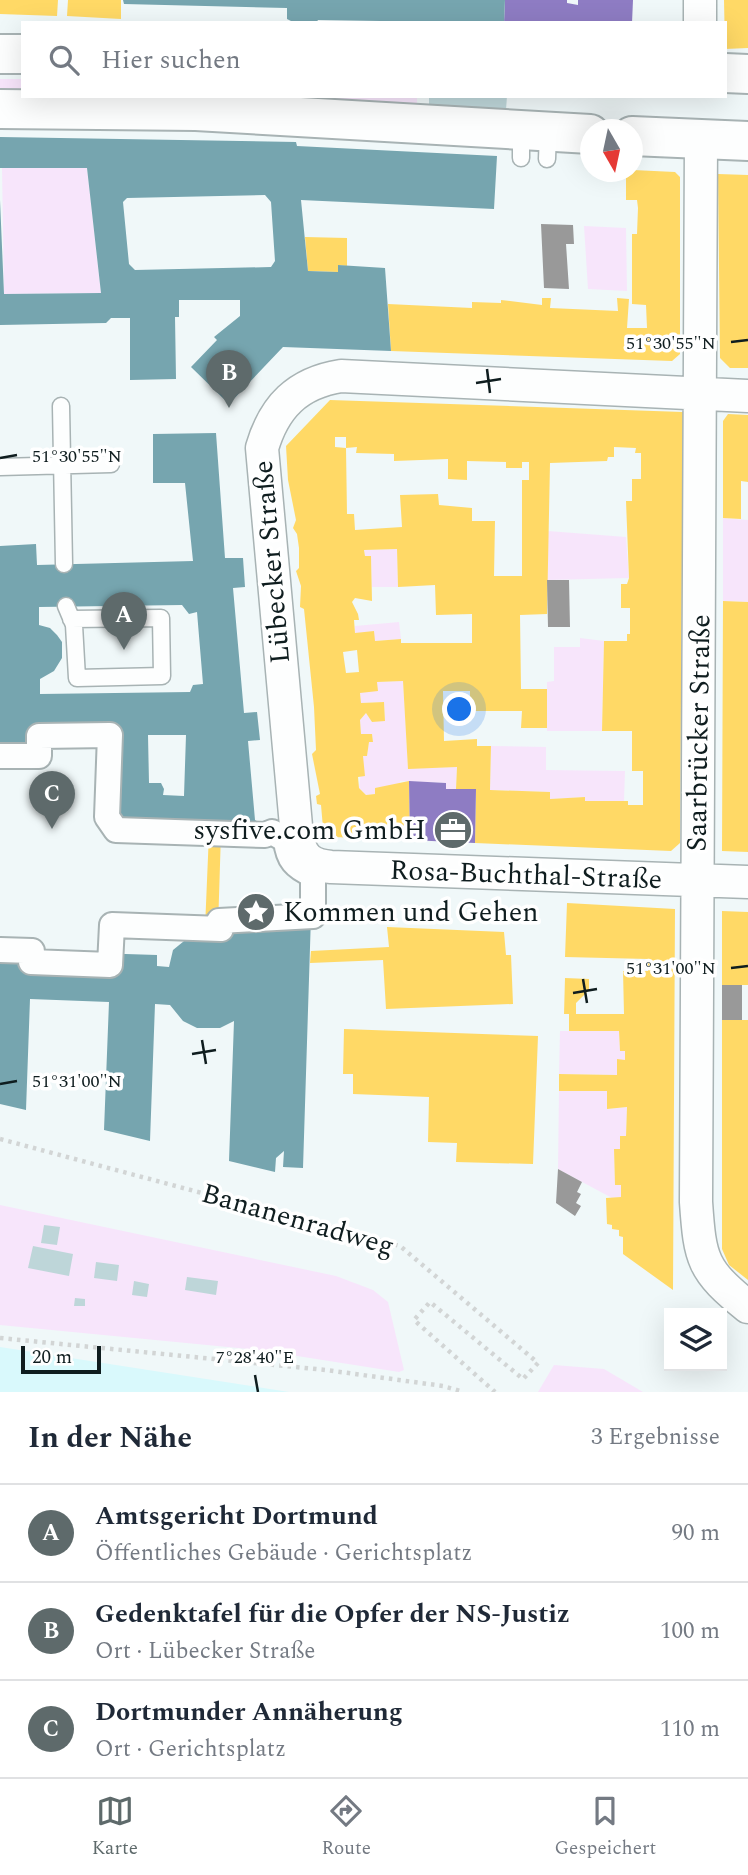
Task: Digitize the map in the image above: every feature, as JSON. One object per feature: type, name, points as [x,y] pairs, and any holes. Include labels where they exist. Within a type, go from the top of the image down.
[{"type":"main road","points":[[0,54],[21,54]]},
{"type":"main road","points":[[727,73],[748,74]]},
{"type":"main road","points":[[0,109],[195,111],[534,145],[580,136]]},
{"type":"main road","points":[[643,136],[748,141]]},
{"type":"street","points":[[700,0],[700,21]]},
{"type":"street","name":"Saarbrücker Straße","points":[[701,139],[710,300],[701,394],[696,1202],[700,1252],[711,1274],[748,1307]]},
{"type":"street","name":"Lübecker Straße","points":[[306,859],[297,838],[262,448],[269,424],[298,390],[322,379],[341,376],[748,396]]},
{"type":"street","points":[[0,756],[39,756],[39,736],[110,735],[107,817],[116,830],[265,835],[272,832],[286,840],[288,855],[296,867],[313,875],[313,916],[219,921],[221,929],[111,925],[110,965],[31,962],[32,951],[0,950]]},
{"type":"street","name":"Rosa-Buchthal-Straße","points":[[306,859],[317,866],[331,867],[748,882]]},
{"type":"lane","points":[[61,406],[64,564]]},
{"type":"lane","points":[[0,467],[111,464]]},
{"type":"lane","points":[[69,613],[161,618],[162,676],[77,678],[69,613]]},
{"type":"path","name":"Bananenradweg","points":[[0,1139],[400,1246],[538,1363],[523,1379],[430,1302],[414,1320],[495,1392]]},
{"type":"path","points":[[0,1338],[326,1370],[443,1386],[464,1392]]},
{"type":"shaded area","points":[[0,79],[21,79],[21,98],[0,97]]},
{"type":"shaded area","points":[[35,98],[417,98],[417,109]]},
{"type":"shaded area","points":[[2,168],[87,168],[101,293],[4,294]]},
{"type":"shaded area","points":[[584,226],[626,228],[627,291],[588,289]]},
{"type":"shaded area","points":[[723,518],[748,520],[748,602],[723,601]]},
{"type":"shaded area","points":[[548,531],[626,537],[629,578],[547,580]]},
{"type":"shaded area","points":[[397,549],[398,587],[372,587],[371,556],[365,556],[364,550]]},
{"type":"shaded area","points":[[399,622],[401,639],[375,641],[355,633],[355,626]]},
{"type":"shaded area","points":[[580,638],[604,641],[602,731],[547,731],[547,682],[554,681],[554,647],[580,647]]},
{"type":"shaded area","points":[[403,681],[408,768],[457,767],[456,789],[446,789],[446,783],[400,781],[400,785],[375,788],[375,794],[366,795],[359,788],[363,756],[367,755],[369,742],[373,741],[372,734],[361,734],[360,720],[366,713],[372,722],[385,720],[384,702],[361,703],[360,693],[377,682]]},
{"type":"shaded area","points":[[491,746],[546,747],[546,770],[625,771],[624,801],[585,801],[584,797],[550,799],[549,792],[490,790]]},
{"type":"shaded area","points":[[560,1031],[619,1031],[620,1051],[625,1051],[625,1060],[617,1060],[617,1075],[559,1074]]},
{"type":"shaded area","points":[[559,1091],[607,1091],[608,1109],[627,1107],[626,1136],[620,1149],[614,1149],[615,1185],[621,1185],[621,1197],[612,1198],[558,1169]]},
{"type":"shaded area","points":[[0,1205],[336,1276],[373,1290],[388,1302],[404,1370],[399,1372],[259,1350],[0,1325]]},
{"type":"shaded area","points":[[0,1347],[289,1392],[0,1392]]},
{"type":"shaded area","points":[[554,1365],[604,1369],[643,1392],[538,1392]]},
{"type":"building: Wohnen","points":[[0,0],[58,0],[57,16],[0,14]]},
{"type":"building: Wohnen","points":[[68,0],[121,0],[121,19],[67,16]]},
{"type":"building: Wohnen","points":[[724,0],[748,0],[748,48],[727,49],[727,21],[724,21]]},
{"type":"building: Wohnen","points":[[643,170],[675,172],[680,177],[680,354],[672,361],[391,351],[388,304],[472,308],[472,302],[501,303],[501,300],[542,305],[542,298],[551,298],[550,308],[618,311],[617,298],[629,299],[627,328],[647,328],[646,305],[632,304],[632,234],[637,234],[638,208],[637,200],[626,200],[626,182],[643,182]]},
{"type":"building: Wohnen","points":[[718,174],[748,175],[748,368],[730,368],[720,358]]},
{"type":"building: Wohnen","points":[[305,237],[347,238],[347,266],[338,265],[338,272],[308,271]]},
{"type":"building: Wohnen","points":[[330,400],[683,412],[680,843],[671,851],[475,843],[476,789],[456,789],[457,767],[408,769],[403,681],[377,682],[378,691],[360,693],[361,703],[384,702],[385,721],[372,722],[366,713],[360,720],[361,734],[372,734],[373,742],[369,742],[367,756],[363,756],[365,776],[358,777],[359,788],[366,795],[375,794],[375,788],[409,781],[410,840],[333,837],[323,828],[321,805],[317,804],[316,796],[320,794],[312,754],[316,750],[314,707],[304,609],[300,607],[301,586],[296,571],[299,568],[299,548],[297,534],[293,528],[296,520],[288,480],[286,446]],"holes":[[[335,437],[346,437],[346,448],[335,447]],[[357,447],[356,453],[394,454],[394,461],[448,459],[448,479],[467,480],[467,461],[506,462],[506,468],[522,468],[522,462],[529,462],[529,480],[522,480],[522,576],[494,576],[495,521],[472,521],[472,508],[439,505],[438,494],[400,495],[402,527],[355,530],[354,514],[347,514],[346,448]],[[614,447],[636,448],[635,453],[641,453],[641,479],[632,479],[632,501],[626,501],[629,578],[627,584],[621,584],[621,608],[630,608],[630,634],[627,634],[627,641],[604,641],[602,731],[632,731],[632,771],[643,771],[643,805],[628,805],[628,801],[585,801],[585,797],[550,799],[550,792],[490,790],[491,746],[477,746],[477,739],[444,741],[443,691],[470,691],[470,711],[522,711],[521,728],[547,728],[547,689],[521,689],[520,615],[547,614],[550,463],[607,461],[608,457],[614,457]],[[397,549],[398,587],[435,585],[436,615],[472,614],[472,643],[401,643],[401,639],[375,641],[374,631],[355,633],[354,620],[359,620],[352,602],[355,598],[372,601],[371,556],[365,556],[364,550]],[[357,650],[359,672],[346,673],[343,652]]]},
{"type":"building: Wohnen","points":[[728,414],[748,415],[748,482],[741,481],[741,519],[723,518],[723,421]]},
{"type":"building: Wohnen","points":[[723,601],[748,602],[748,852],[722,851]]},
{"type":"building: Wohnen","points":[[209,833],[221,833],[218,928],[205,928]]},
{"type":"building: Wohnen","points":[[567,903],[675,909],[673,1290],[623,1254],[623,1237],[619,1236],[619,1230],[612,1229],[612,1225],[607,1224],[606,1198],[621,1197],[621,1185],[615,1185],[614,1149],[620,1149],[620,1136],[626,1136],[627,1107],[607,1109],[607,1091],[559,1091],[559,1074],[617,1075],[617,1059],[625,1060],[625,1051],[620,1051],[619,1031],[569,1031],[569,1014],[564,1014],[565,978],[589,979],[589,990],[576,1003],[576,1014],[624,1014],[623,971],[648,971],[648,959],[565,957]]},
{"type":"building: Wohnen","points":[[722,911],[748,912],[748,985],[722,985]]},
{"type":"building: Wohnen","points":[[387,927],[504,932],[506,955],[511,955],[513,1004],[386,1009],[383,960],[310,963],[311,951],[389,947]]},
{"type":"building: Wohnen","points":[[722,1020],[748,1020],[748,1280],[729,1265],[722,1249]]},
{"type":"building: Wohnen","points":[[344,1029],[538,1036],[533,1164],[456,1162],[457,1143],[428,1142],[429,1097],[353,1094],[353,1074],[343,1074]]},
{"type":"building: Büros","points":[[505,0],[567,0],[567,3],[578,5],[578,0],[633,0],[632,21],[504,21]]},
{"type":"building: Büros","points":[[409,781],[446,783],[446,789],[476,789],[475,843],[410,840]]},
{"type":"building: Öffentlich","points":[[123,0],[505,0],[504,21],[291,21],[287,19],[287,8],[124,4]]},
{"type":"building: Öffentlich","points":[[0,137],[296,142],[297,146],[497,156],[494,209],[301,200],[308,271],[338,272],[338,265],[385,268],[391,351],[283,347],[229,404],[191,367],[217,340],[214,337],[240,316],[240,300],[179,300],[179,317],[175,317],[176,379],[130,380],[130,318],[111,318],[106,323],[0,325],[0,200],[4,294],[101,293],[87,168],[0,168]],"holes":[[[265,195],[271,202],[275,261],[271,267],[135,270],[129,264],[123,202],[127,198]]]},
{"type":"building: Öffentlich","points":[[216,433],[225,558],[243,558],[245,587],[233,588],[244,713],[257,712],[260,740],[248,741],[255,820],[260,823],[116,830],[110,735],[39,736],[39,756],[0,756],[0,546],[36,544],[37,565],[193,561],[185,483],[153,483],[153,434]],"holes":[[[182,605],[189,614],[197,612],[203,684],[193,685],[190,692],[40,694],[40,679],[54,671],[62,658],[62,642],[50,628],[39,625],[39,607]],[[148,735],[186,735],[184,796],[163,795],[161,783],[149,783]]]},
{"type":"building: Öffentlich","points":[[311,916],[303,1168],[283,1167],[284,1151],[276,1158],[275,1172],[229,1161],[234,1021],[220,1028],[197,1028],[183,1021],[170,1005],[155,1004],[150,1141],[104,1130],[109,1002],[30,999],[26,1110],[0,1104],[0,950],[157,955],[157,966],[169,967],[173,950],[189,937]]},
{"type":"building: Industrie","points":[[541,224],[573,225],[574,244],[566,244],[569,289],[544,288]]},
{"type":"building: Industrie","points":[[547,580],[569,580],[570,627],[548,627]]},
{"type":"building: Industrie","points":[[722,985],[742,985],[742,1020],[722,1020]]},
{"type":"building: Industrie","points":[[558,1169],[582,1182],[577,1192],[581,1194],[576,1203],[581,1206],[575,1216],[556,1203]]},
{"type":"building: Sonstige","points":[[429,98],[507,98],[506,110],[429,106]]},
{"type":"building: Sonstige","points":[[44,1225],[60,1227],[57,1245],[41,1243]]},
{"type":"building: Sonstige","points":[[33,1246],[73,1254],[69,1276],[28,1268]]},
{"type":"building: Sonstige","points":[[96,1262],[119,1265],[117,1281],[94,1278]]},
{"type":"building: Sonstige","points":[[187,1277],[218,1281],[216,1295],[185,1290]]},
{"type":"building: Sonstige","points":[[134,1281],[149,1284],[147,1297],[132,1295]]},
{"type":"building: Sonstige","points":[[75,1298],[85,1299],[85,1306],[74,1306]]},
{"type":"place","name":"Gedenktafel für die Opfer der NS-Justiz","points":[[229,408]]},
{"type":"place","name":"Amtsgericht Dortmund","points":[[124,650]]},
{"type":"place","name":"Dortmunder Annäherung","points":[[52,829]]},
{"type":"place","name":"sysfive.com GmbH","points":[[453,830]]},
{"type":"place","name":"Kommen und Gehen","points":[[256,912]]}]
